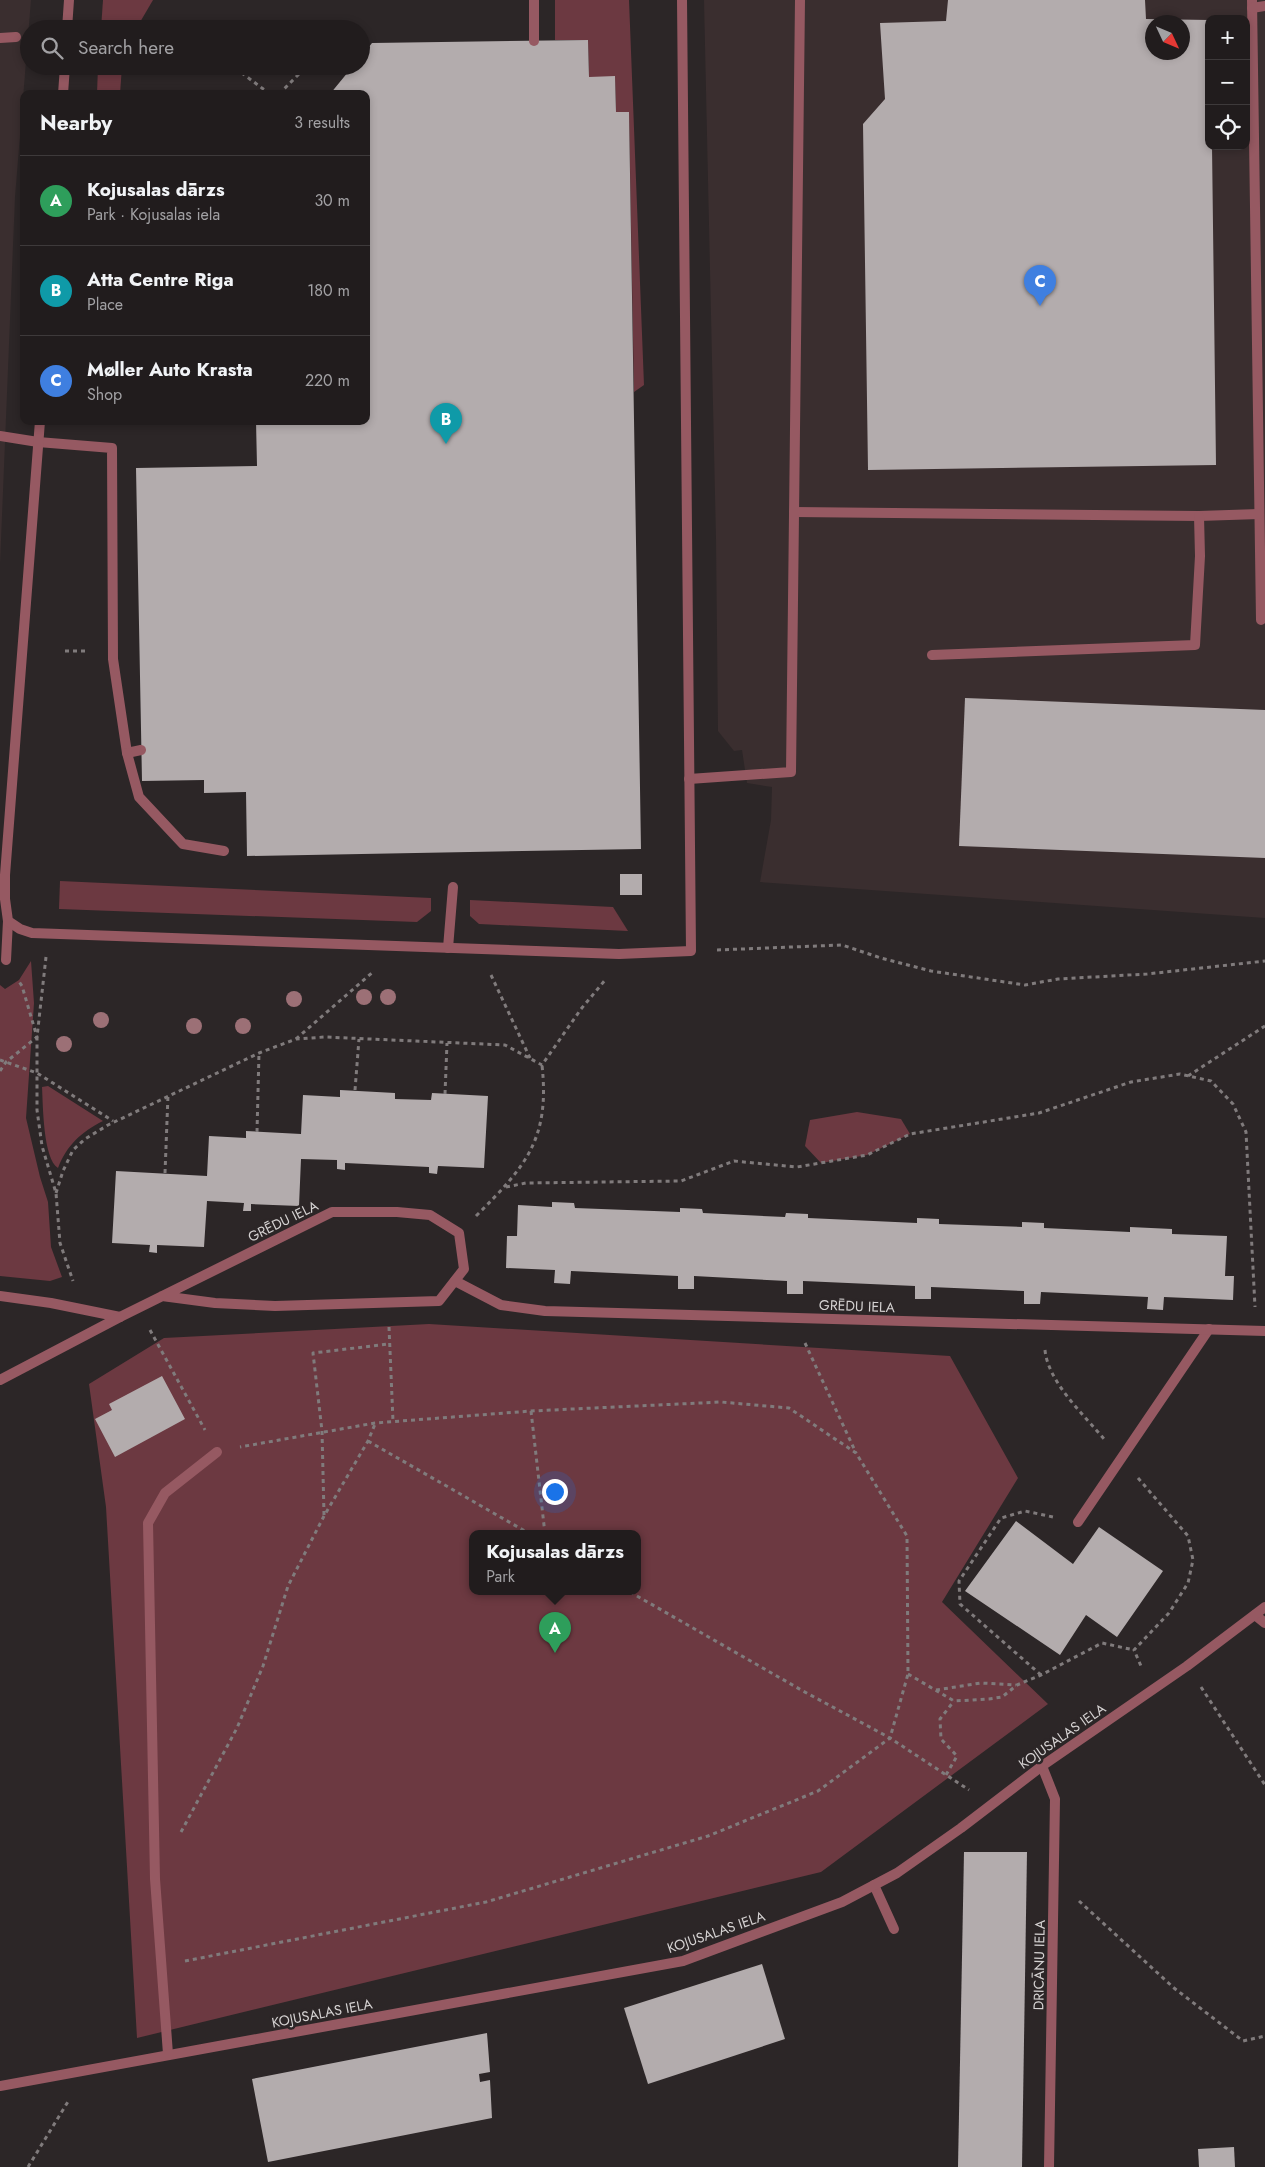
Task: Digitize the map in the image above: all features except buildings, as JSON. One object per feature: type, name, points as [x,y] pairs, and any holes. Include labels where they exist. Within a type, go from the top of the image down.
[{"type":"street","points":[[68,20],[69,0]]},
{"type":"street","points":[[534,0],[534,40]]},
{"type":"street","points":[[8,921],[20,929],[32,933],[47,934],[619,954],[690,951],[682,0]]},
{"type":"street","points":[[689,779],[791,772],[800,0]]},
{"type":"street","points":[[1261,620],[1259,514],[1262,487],[1252,4],[1265,6]]},
{"type":"street","points":[[0,38],[16,37]]},
{"type":"street","points":[[63,90],[64,75]]},
{"type":"street","points":[[6,960],[8,921],[2,876],[40,425]]},
{"type":"street","points":[[0,436],[38,442],[112,448],[113,658],[127,753],[138,797],[183,844],[224,851]]},
{"type":"street","points":[[794,512],[1199,516],[1259,514]]},
{"type":"street","points":[[932,655],[1195,645],[1200,556],[1199,516]]},
{"type":"street","points":[[127,753],[141,750]]},
{"type":"street","points":[[448,948],[453,887]]},
{"type":"street","name":"GRĒDU IELA","points":[[0,1380],[137,1308],[332,1212],[397,1212],[430,1215],[459,1233]]},
{"type":"street","points":[[162,1296],[215,1303],[275,1306],[439,1301],[464,1269],[459,1233]]},
{"type":"street","name":"GRĒDU IELA","points":[[455,1281],[500,1305],[545,1311],[1260,1330]]},
{"type":"street","points":[[0,1296],[120,1317]]},
{"type":"street","points":[[1078,1522],[1208,1329]]},
{"type":"street","points":[[168,2054],[163,1966],[155,1879],[148,1523],[166,1493],[217,1452]]},
{"type":"street","name":"KOJUSALAS IELA","points":[[0,2086],[683,1961],[842,1902],[897,1873],[1042,1766],[1187,1666],[1265,1607]]},
{"type":"street","points":[[1255,1615],[1265,1623]]},
{"type":"street","name":"DRICĀNU IELA","points":[[1042,1766],[1055,1798],[1049,2167]]},
{"type":"street","points":[[874,1885],[894,1929]]},
{"type":"path","points":[[244,75],[265,90]]},
{"type":"path","points":[[283,90],[298,75]]},
{"type":"path","points":[[47,934],[37,1037],[37,1110],[42,1146],[56,1193],[60,1243],[84,1310]]},
{"type":"path","points":[[690,951],[842,945],[881,958],[931,971],[1026,985],[1058,979],[1146,974],[1265,962]]},
{"type":"path","points":[[296,1039],[378,968],[400,946]]},
{"type":"path","points":[[490,949],[490,973],[530,1058]]},
{"type":"path","points":[[459,1233],[506,1187],[529,1156],[538,1138],[543,1110],[545,1088],[542,1065],[581,1009],[608,976],[619,954]]},
{"type":"path","points":[[6,960],[22,986],[37,1037]]},
{"type":"path","points":[[1188,1076],[1265,1026]]},
{"type":"path","points":[[0,1071],[6,1062],[37,1037]]},
{"type":"path","points":[[56,1193],[63,1171],[73,1150],[85,1139],[113,1122],[168,1095],[259,1053],[296,1039],[325,1037],[504,1045],[542,1065]]},
{"type":"path","points":[[355,1090],[359,1039]]},
{"type":"path","points":[[445,1094],[447,1042]]},
{"type":"path","points":[[257,1132],[259,1053]]},
{"type":"path","points":[[0,1060],[37,1073],[113,1122]]},
{"type":"path","points":[[506,1187],[526,1183],[681,1181],[734,1161],[797,1167],[867,1155],[910,1134],[1039,1112],[1144,1079],[1180,1074],[1212,1081],[1233,1104],[1246,1132],[1260,1330]]},
{"type":"path","points":[[165,1174],[168,1095]]},
{"type":"path","points":[[388,1302],[393,1421]]},
{"type":"path","points":[[137,1308],[217,1452],[322,1431],[393,1421],[531,1411],[721,1402],[789,1408],[856,1453]]},
{"type":"path","points":[[163,1966],[486,1902],[708,1836],[818,1791],[890,1738],[908,1674],[908,1536],[856,1453],[793,1317]]},
{"type":"path","points":[[1043,1325],[1046,1362],[1067,1396],[1188,1536],[1192,1560],[1188,1583],[1169,1613],[1134,1650]]},
{"type":"path","points":[[324,1516],[322,1431],[313,1353],[389,1344]]},
{"type":"path","points":[[531,1411],[546,1530]]},
{"type":"path","points":[[178,1837],[237,1728],[263,1666],[288,1586],[324,1516],[368,1441],[375,1423]]},
{"type":"path","points":[[368,1441],[523,1530]]},
{"type":"path","points":[[1041,1675],[960,1604],[959,1582],[1001,1518],[1025,1511],[1078,1522]]},
{"type":"path","points":[[635,1595],[890,1738],[990,1805]]},
{"type":"path","points":[[908,1674],[954,1701],[1002,1697],[1017,1685],[1041,1675],[1102,1643],[1134,1650]]},
{"type":"path","points":[[1134,1650],[1152,1690]]},
{"type":"path","points":[[1187,1666],[1265,1785]]},
{"type":"path","points":[[935,1690],[981,1683],[1017,1685]]},
{"type":"path","points":[[946,1774],[957,1756],[941,1739],[940,1719],[954,1701]]},
{"type":"path","points":[[1054,1879],[1174,1988],[1243,2041],[1265,2036]]},
{"type":"path","points":[[28,2167],[74,2093]]},
{"type":"shaded area","points":[[0,0],[31,0],[29,20],[20,20],[20,75],[25,75],[24,90],[20,90],[20,135],[15,197],[0,565]]},
{"type":"shaded area","points":[[103,0],[153,0],[141,20],[102,20]]},
{"type":"shaded area","points":[[555,0],[629,0],[644,385],[634,392],[629,113],[616,112],[615,77],[589,77],[588,40],[555,40]]},
{"type":"shaded area","points":[[704,0],[1265,0],[1265,918],[760,882],[771,820],[772,787],[747,783],[742,750],[734,751],[718,731],[716,539]]},
{"type":"shaded area","points":[[98,75],[121,75],[120,90],[97,90]]},
{"type":"shaded area","points":[[60,881],[431,898],[431,911],[417,922],[59,909]]},
{"type":"shaded area","points":[[470,900],[613,907],[628,931],[479,924],[470,916]]},
{"type":"shaded area","points":[[31,961],[34,1003],[26,1118],[48,1202],[51,1247],[62,1277],[50,1281],[0,1276],[0,985],[5,989],[19,980]]},
{"type":"shaded area","points":[[48,1086],[103,1121],[81,1135],[70,1146],[58,1168],[53,1163],[49,1154],[45,1131],[42,1087]]},
{"type":"shaded area","points":[[857,1112],[901,1119],[910,1134],[867,1155],[821,1163],[805,1146],[810,1120]]},
{"type":"shaded area","points":[[429,1324],[950,1356],[1018,1478],[942,1602],[1048,1704],[821,1872],[137,2038],[106,1507],[89,1384],[164,1338]]},
{"type":"place","name":"Møller Auto Krasta","points":[[1040,306]]},
{"type":"place","name":"Atta Centre Riga","points":[[446,444]]},
{"type":"place","name":"Kojusalas dārzs","points":[[555,1653]]}]
